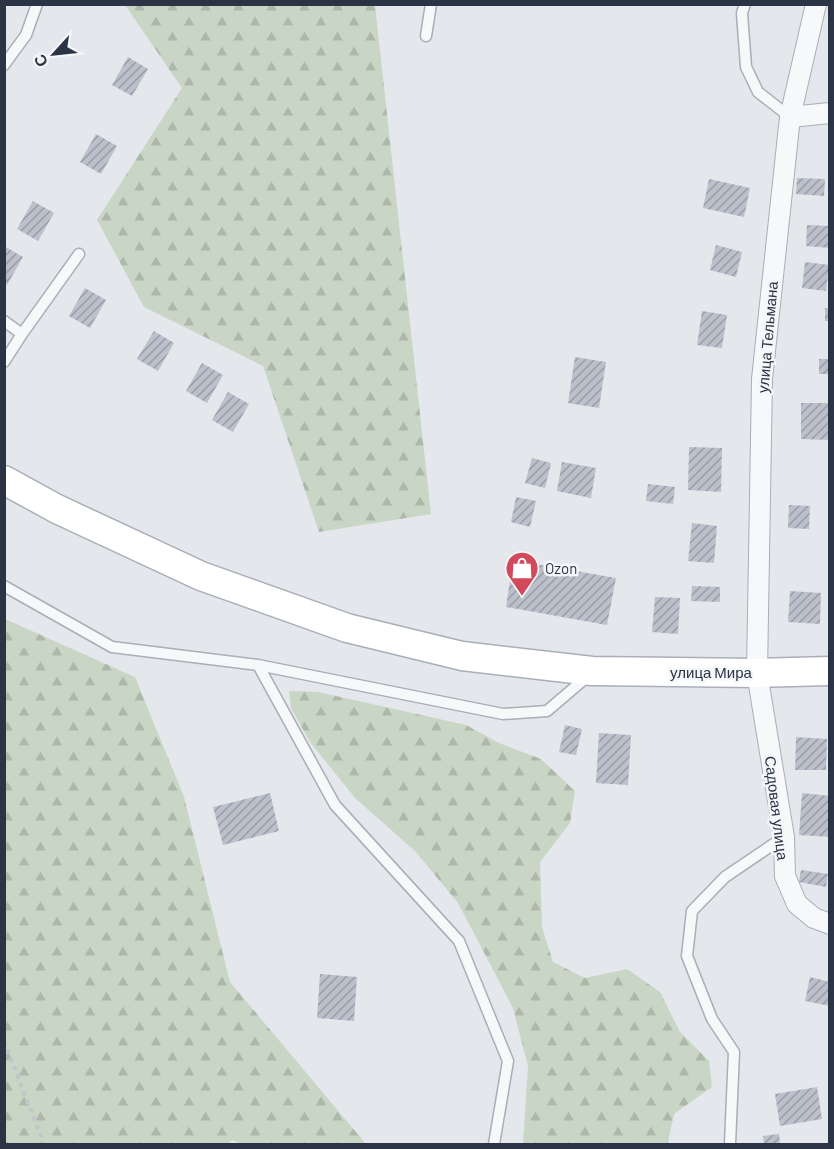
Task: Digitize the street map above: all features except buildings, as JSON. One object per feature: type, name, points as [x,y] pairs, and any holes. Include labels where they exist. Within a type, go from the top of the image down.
[{"type":"main road","name":"улица Мира","points":[[4,480],[57,509],[201,576],[347,628],[462,656],[592,671],[757,673],[830,671]]},
{"type":"street","name":"улица Тельмана","points":[[757,673],[762,379],[790,117],[816,4]]},
{"type":"street","points":[[790,117],[830,113]]},
{"type":"street","name":"Садовая улица","points":[[757,673],[783,837],[785,876],[797,904],[814,918],[830,924]]},
{"type":"lane","points":[[4,65],[26,35],[37,4]]},
{"type":"lane","points":[[426,36],[431,4]]},
{"type":"lane","points":[[745,4],[742,13],[746,66],[758,92],[790,117]]},
{"type":"lane","points":[[4,362],[79,254]]},
{"type":"lane","points":[[4,321],[22,334]]},
{"type":"lane","points":[[4,586],[112,647],[258,665],[503,714],[547,711],[592,671]]},
{"type":"lane","points":[[258,665],[335,805],[459,941],[508,1061],[494,1144]]},
{"type":"lane","points":[[730,1144],[734,1052],[712,1019],[687,956],[692,911],[725,877],[783,837]]},
{"type":"path","points":[[4,1041],[44,1144]]},
{"type":"green space","points":[[125,5],[375,5],[431,514],[319,532],[263,366],[144,307],[97,220],[182,88]]},
{"type":"green space","points":[[5,619],[135,677],[184,797],[230,982],[366,1144],[243,1144],[232,1140],[228,1144],[5,1144]]},
{"type":"green space","points":[[289,691],[318,692],[466,725],[499,743],[541,759],[575,791],[570,823],[540,862],[542,927],[553,962],[585,978],[627,969],[660,992],[680,1032],[709,1061],[712,1087],[674,1114],[669,1144],[523,1144],[528,1066],[513,1008],[458,903],[415,851],[356,799],[310,742],[291,708]]},
{"type":"place","name":"Ozon","points":[[522,597]]}]
